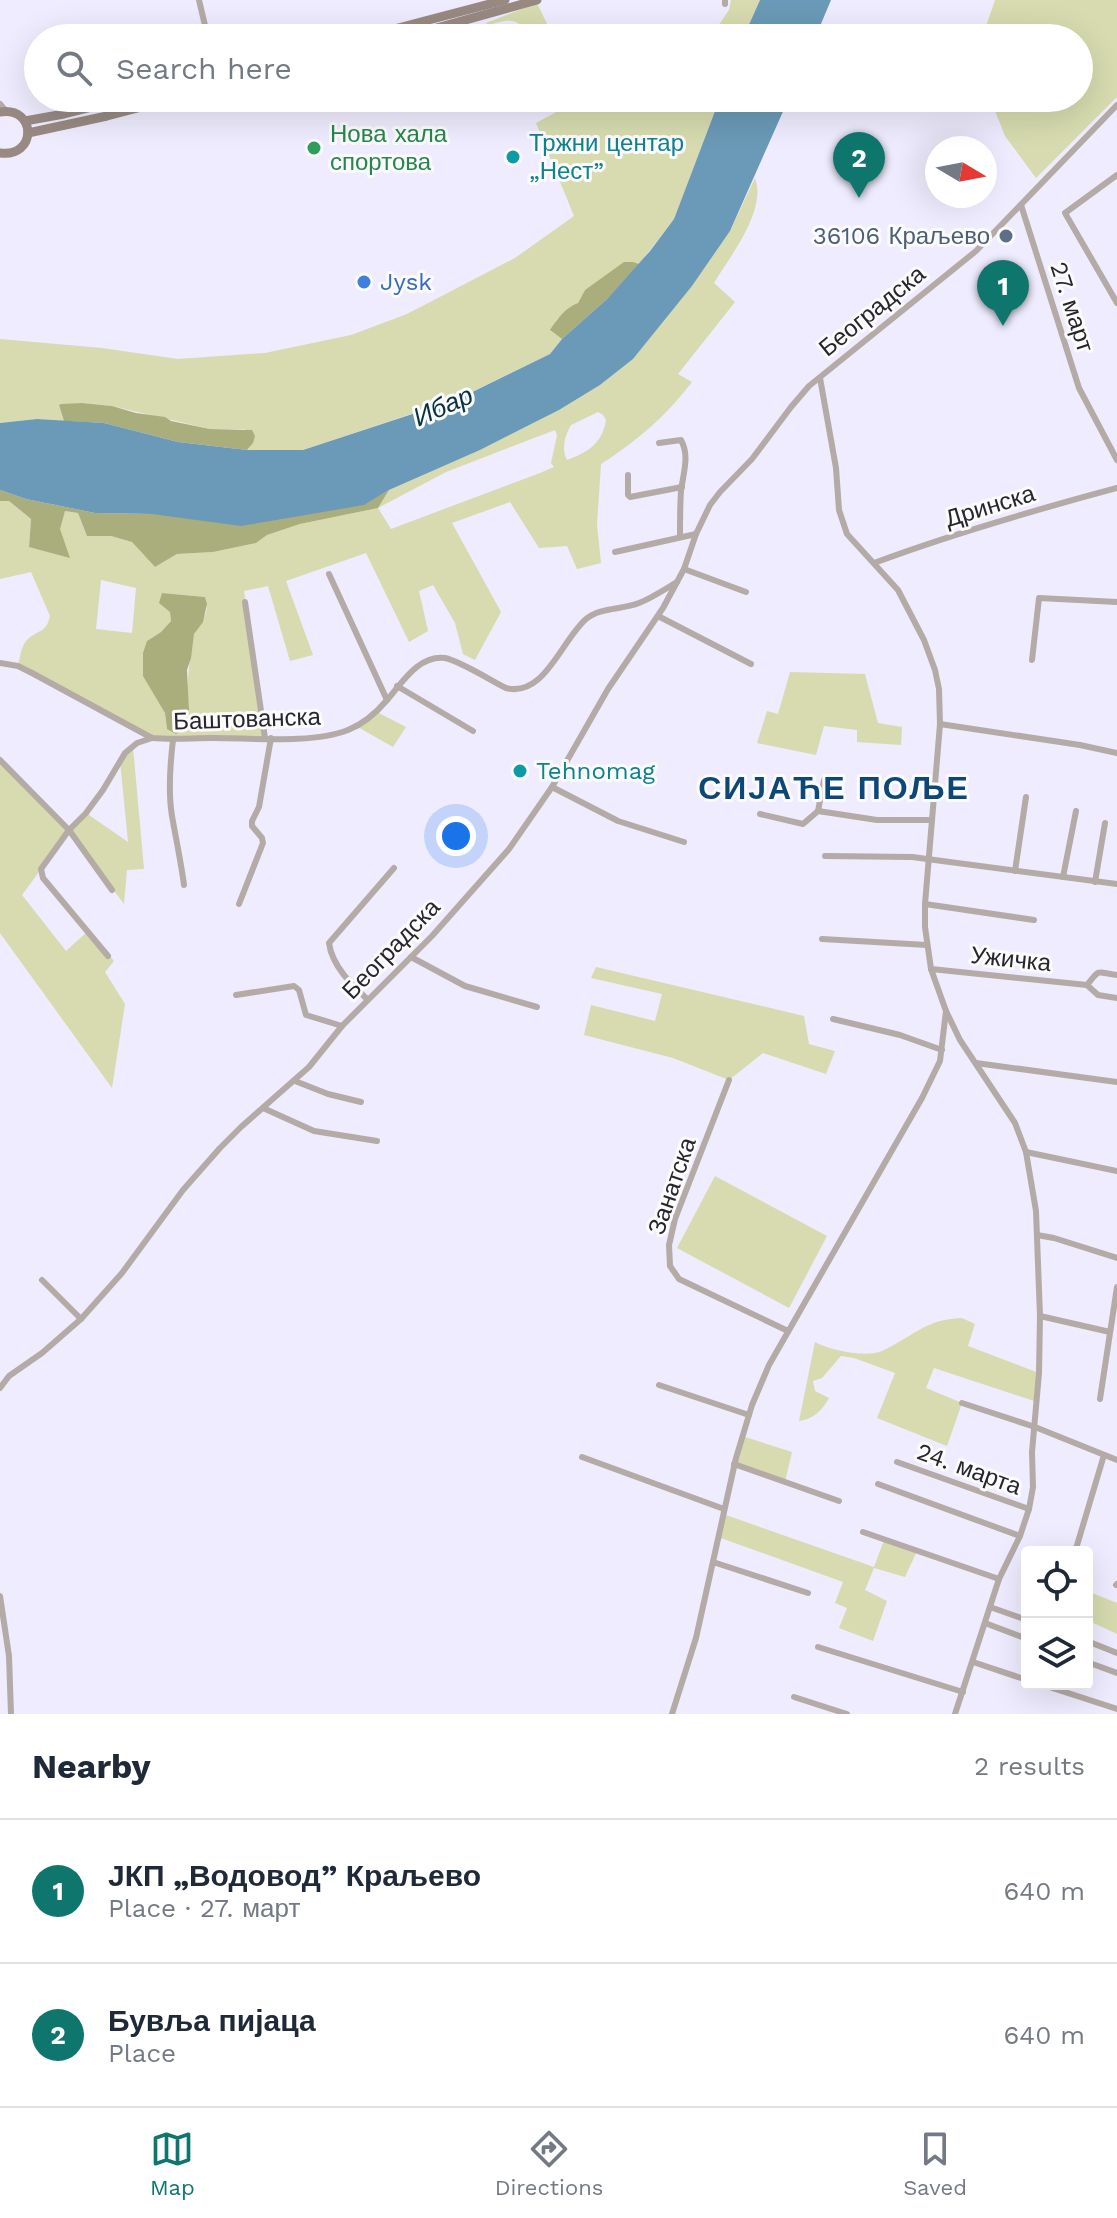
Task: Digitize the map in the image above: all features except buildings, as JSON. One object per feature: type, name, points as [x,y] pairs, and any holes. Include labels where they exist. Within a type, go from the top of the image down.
[{"type":"main road","points":[[413,24],[505,0]]},
{"type":"main road","points":[[451,24],[537,0]]},
{"type":"main road","points":[[0,153],[18,151],[27,140],[28,133],[25,121],[17,113],[2,109]]},
{"type":"main road","points":[[25,121],[72,112]]},
{"type":"main road","points":[[28,133],[122,112]]},
{"type":"street","points":[[199,0],[205,24]]},
{"type":"street","name":"Београдска","points":[[0,1388],[9,1376],[42,1353],[81,1319],[122,1273],[183,1190],[241,1127],[317,1058],[342,1026],[411,957],[509,849],[552,787],[608,689],[658,616],[684,569],[710,505],[752,459],[809,386],[976,251],[1117,105]]},
{"type":"street","points":[[1117,175],[1065,213],[1117,303]]},
{"type":"street","name":"27. март","points":[[1021,205],[1079,388],[1117,460]]},
{"type":"street","points":[[820,378],[836,468],[839,510],[847,534],[898,590],[927,647],[937,680],[940,724],[925,904],[931,969],[956,1032],[1009,1114],[1026,1152],[1036,1211],[1040,1316],[1032,1452],[1033,1487],[1020,1536],[999,1579],[955,1714]]},
{"type":"street","points":[[659,443],[684,442],[686,460],[679,513],[680,537]]},
{"type":"street","points":[[628,475],[630,497],[682,487]]},
{"type":"street","name":"Дринска","points":[[874,563],[1018,514],[1117,488]]},
{"type":"street","points":[[615,552],[696,534]]},
{"type":"street","points":[[684,569],[746,592]]},
{"type":"street","points":[[329,574],[387,700]]},
{"type":"street","name":"Баштованска","points":[[0,663],[18,666],[152,738],[314,738],[348,730],[367,720],[418,666],[439,658],[452,660],[506,688],[526,689],[540,678],[587,618],[637,604],[677,582]]},
{"type":"street","points":[[1032,660],[1039,598],[1117,602]]},
{"type":"street","points":[[239,904],[263,843],[252,821],[259,807],[268,738],[245,602]]},
{"type":"street","points":[[658,616],[751,664]]},
{"type":"street","points":[[397,686],[473,731]]},
{"type":"street","points":[[940,724],[1117,753]]},
{"type":"street","points":[[108,956],[41,873],[41,869],[103,790],[125,753],[137,743],[152,738]]},
{"type":"street","points":[[173,740],[170,766],[172,815],[184,885]]},
{"type":"street","points":[[0,760],[69,830],[112,890]]},
{"type":"street","points":[[760,814],[803,824],[818,811],[824,780]]},
{"type":"street","points":[[552,787],[618,821],[684,842]]},
{"type":"street","points":[[1015,871],[1026,797]]},
{"type":"street","points":[[818,811],[877,820],[932,820]]},
{"type":"street","points":[[1063,877],[1076,811]]},
{"type":"street","points":[[1095,882],[1105,823]]},
{"type":"street","points":[[825,856],[895,856],[1117,884]]},
{"type":"street","points":[[367,999],[349,982],[329,943],[394,868]]},
{"type":"street","points":[[925,904],[1034,920]]},
{"type":"street","points":[[822,939],[927,945]]},
{"type":"street","points":[[411,957],[465,986],[537,1007]]},
{"type":"street","name":"Ужичка","points":[[931,969],[1087,985],[1098,995],[1117,998]]},
{"type":"street","name":"Ужичка","points":[[1087,985],[1097,972],[1117,975]]},
{"type":"street","points":[[236,995],[294,986],[299,990],[306,1015],[342,1026]]},
{"type":"street","points":[[672,1714],[696,1638],[734,1464],[749,1415],[769,1365],[911,1120],[936,1071],[942,1050],[946,1011]]},
{"type":"street","points":[[833,1019],[900,1035],[942,1050]]},
{"type":"street","points":[[944,1037],[949,1032],[956,1032]]},
{"type":"street","points":[[976,1063],[1117,1082]]},
{"type":"street","name":"Занатска","points":[[729,1080],[675,1219],[669,1245],[670,1266],[679,1279],[788,1331]]},
{"type":"street","points":[[295,1081],[361,1102]]},
{"type":"street","points":[[263,1108],[314,1131],[377,1141]]},
{"type":"street","points":[[1026,1152],[1117,1171]]},
{"type":"street","points":[[1037,1235],[1117,1258]]},
{"type":"street","points":[[42,1280],[81,1319]]},
{"type":"street","points":[[1100,1399],[1117,1287]]},
{"type":"street","points":[[1040,1316],[1110,1332]]},
{"type":"street","points":[[659,1385],[749,1415]]},
{"type":"street","points":[[962,1403],[1035,1427],[1117,1460]]},
{"type":"street","points":[[1077,1546],[1104,1455]]},
{"type":"street","points":[[582,1457],[724,1509]]},
{"type":"street","name":"24. марта","points":[[897,1462],[1029,1509]]},
{"type":"street","points":[[734,1464],[839,1501]]},
{"type":"street","points":[[878,1484],[1020,1536]]},
{"type":"street","points":[[863,1532],[999,1579]]},
{"type":"street","points":[[713,1562],[808,1593]]},
{"type":"street","points":[[0,1596],[9,1656],[11,1714]]},
{"type":"street","points":[[990,1607],[1021,1618]]},
{"type":"street","points":[[985,1623],[1021,1637]]},
{"type":"street","points":[[1093,1643],[1117,1653]]},
{"type":"street","points":[[818,1647],[963,1692]]},
{"type":"street","points":[[973,1662],[1021,1678]]},
{"type":"street","points":[[1093,1664],[1117,1673]]},
{"type":"street","points":[[1058,1690],[1117,1709]]},
{"type":"street","points":[[794,1697],[847,1714]]},
{"type":"street","points":[[1095,1714],[1100,1704]]},
{"type":"green space","points":[[731,0],[760,0],[749,24],[720,24],[729,10]]},
{"type":"green space","points":[[995,0],[1117,0],[1117,97],[1036,178],[1005,136],[996,112],[1093,112],[1093,24],[987,24]]},
{"type":"green space","points":[[537,3],[547,24],[519,24],[513,21],[486,23]]},
{"type":"green space","points":[[556,112],[715,112],[674,219],[639,264],[633,262],[585,290],[578,303],[557,319],[551,331],[562,339],[550,354],[459,398],[303,450],[247,450],[253,443],[245,429],[210,429],[112,406],[82,403],[59,405],[64,421],[37,419],[0,423],[0,339],[102,348],[178,359],[265,353],[351,335],[407,314],[515,258],[574,216],[536,123]]},
{"type":"green space","points":[[755,178],[756,205],[752,219],[714,283],[735,302],[678,374],[692,382],[650,427],[601,464],[597,525],[601,563],[577,569],[567,546],[539,548],[510,502],[452,523],[501,612],[475,660],[463,654],[455,623],[433,585],[419,591],[428,631],[409,642],[366,553],[286,581],[313,655],[290,661],[268,586],[244,591],[265,738],[152,738],[18,666],[25,643],[44,629],[50,616],[31,572],[0,579],[0,501],[9,501],[31,519],[29,546],[59,529],[65,511],[78,513],[87,536],[111,536],[132,542],[155,567],[177,554],[213,552],[256,543],[267,535],[300,524],[378,508],[389,490],[480,450],[559,410],[600,385],[633,359],[692,286],[730,231]],"holes":[[[598,412],[606,420],[593,446],[567,460],[564,442],[571,425]],[[555,430],[557,435],[551,463],[554,467],[391,529],[378,508],[446,472]],[[101,580],[136,588],[132,633],[96,629]],[[162,593],[205,597],[206,610],[195,633],[190,657],[189,710],[167,729],[147,641],[171,621]]]},
{"type":"green space","points":[[624,262],[639,264],[607,299],[562,339],[550,330],[566,311],[578,303],[585,290]]},
{"type":"green space","points":[[82,403],[112,406],[210,429],[252,430],[255,436],[247,450],[178,442],[104,423],[64,421],[59,405]]},
{"type":"green space","points":[[0,490],[26,499],[95,513],[152,514],[363,505],[389,490],[378,508],[300,524],[267,535],[256,543],[213,552],[177,554],[155,567],[132,542],[111,536],[87,536],[78,513],[65,511],[60,529],[70,558],[29,547],[31,519],[9,501],[0,501]]},
{"type":"green space","points":[[162,593],[205,597],[207,604],[203,622],[194,634],[187,670],[189,710],[176,734],[167,729],[165,713],[143,676],[143,653],[147,641],[171,621],[170,612],[159,603]]},
{"type":"green space","points":[[790,672],[865,674],[878,723],[902,727],[901,745],[857,742],[857,730],[824,726],[816,755],[757,743],[767,711],[778,714]]},
{"type":"green space","points":[[375,711],[406,727],[393,747],[356,726]]},
{"type":"green space","points":[[133,747],[144,869],[127,870],[124,904],[69,831],[22,895],[66,951],[88,931],[114,961],[105,972],[125,1004],[112,1088],[0,933],[0,760],[69,830],[86,813],[128,842],[120,761]]},
{"type":"green space","points":[[596,967],[804,1016],[809,1044],[835,1051],[826,1074],[763,1053],[729,1080],[673,1058],[584,1035],[591,1005],[655,1021],[662,994],[591,978]]},
{"type":"green space","points":[[715,1176],[827,1236],[789,1308],[677,1248]]},
{"type":"green space","points":[[962,1318],[975,1324],[968,1346],[1039,1373],[1037,1402],[934,1368],[926,1388],[962,1403],[947,1446],[877,1418],[895,1373],[841,1356],[822,1378],[813,1381],[815,1391],[829,1398],[826,1403],[813,1416],[799,1421],[815,1342],[848,1352],[875,1353],[929,1325]]},
{"type":"green space","points":[[742,1436],[792,1452],[785,1482],[734,1465]]},
{"type":"green space","points":[[723,1514],[874,1567],[884,1540],[917,1551],[905,1577],[874,1568],[865,1590],[887,1601],[873,1641],[839,1628],[847,1608],[835,1603],[843,1582],[718,1537]]},
{"type":"green space","points":[[1093,1593],[1117,1603],[1117,1634],[1093,1623]]},
{"type":"water","points":[[760,0],[831,0],[821,24],[749,24]]},
{"type":"water","name":"Ибар","points":[[715,112],[783,112],[730,231],[692,286],[633,359],[600,385],[559,410],[480,450],[389,490],[364,505],[241,526],[152,514],[95,513],[26,499],[0,490],[0,423],[37,419],[104,423],[178,442],[247,450],[303,450],[458,399],[550,354],[562,339],[607,299],[674,219]]},
{"type":"place","name":"Нова хала спортова","points":[[314,148]]},
{"type":"place","name":"Тржни центар „Нест”","points":[[513,157]]},
{"type":"place","name":"Бувља пијаца","points":[[859,198]]},
{"type":"place","name":"36106 Краљево","points":[[1006,236]]},
{"type":"place","name":"Jysk","points":[[364,282]]},
{"type":"place","name":"ЈКП „Водовод” Краљево","points":[[1003,326]]},
{"type":"place","name":"Tehnomag","points":[[520,771]]},
{"type":"district","name":"СИЈАЋЕ ПОЉЕ","points":[[834,788]]}]
